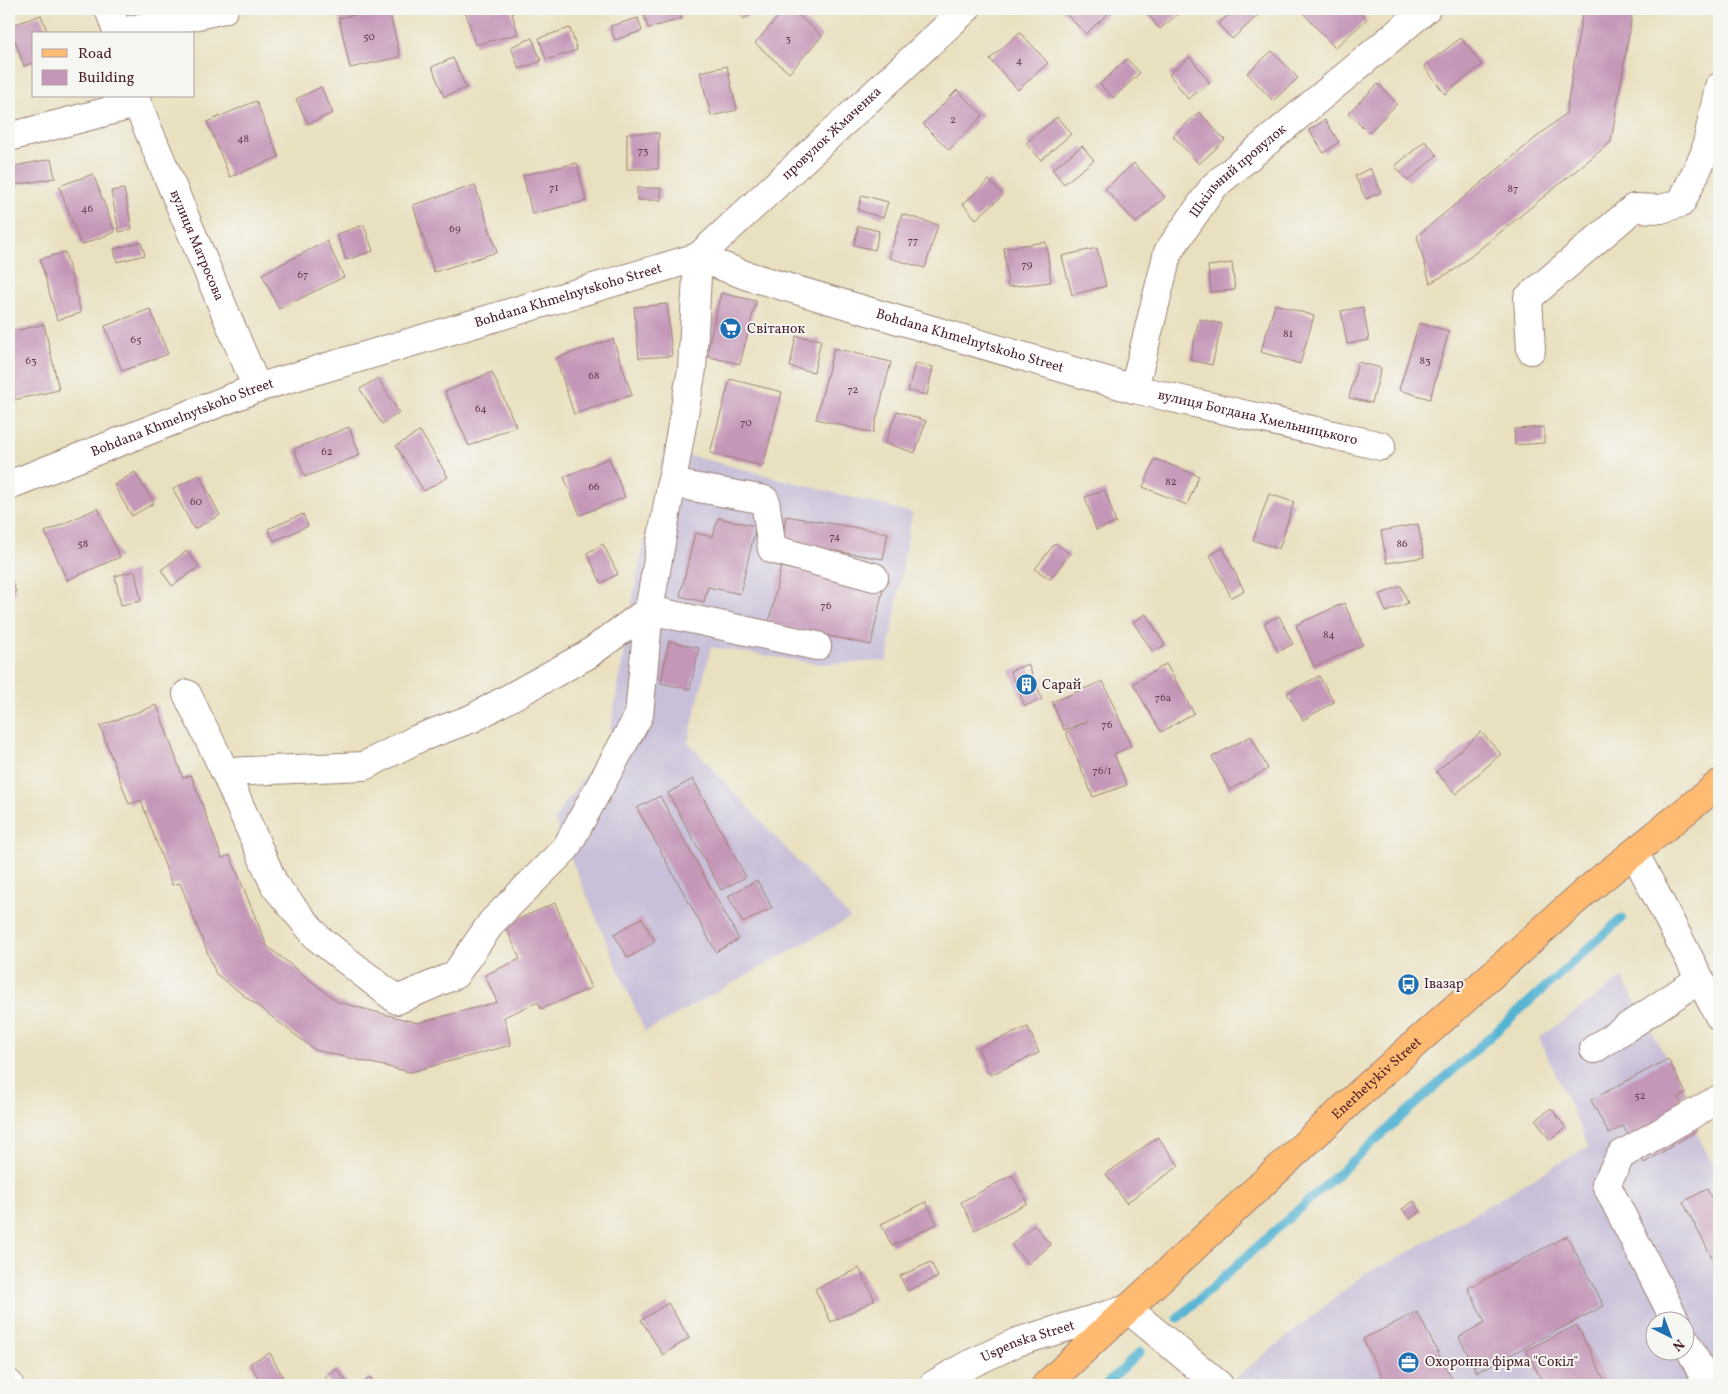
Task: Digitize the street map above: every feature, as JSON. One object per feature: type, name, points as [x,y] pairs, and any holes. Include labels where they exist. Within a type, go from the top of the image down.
[{"type":"main road","name":"Enerhetykiv Street","points":[[1046,1385],[1361,1092],[1585,892],[1636,854],[1719,784]]},
{"type":"street","points":[[109,9],[118,32]]},
{"type":"street","points":[[122,32],[224,9]]},
{"type":"street","name":"провулок Жмаченка","points":[[698,257],[966,9]]},
{"type":"street","name":"Шкільний провулок","points":[[1134,388],[1168,252],[1214,186],[1426,9]]},
{"type":"street","points":[[1531,350],[1528,298],[1634,208],[1661,209],[1681,202],[1705,153],[1719,87]]},
{"type":"street","points":[[9,137],[135,100]]},
{"type":"street","name":"вулиця Матросова","points":[[135,100],[257,388]]},
{"type":"street","points":[[187,694],[225,772],[275,886],[318,938],[397,1000],[455,976],[492,922],[566,848],[639,715],[649,610],[692,369],[698,257]]},
{"type":"street","name":"Bohdana Khmelnytskoho Street","points":[[9,485],[257,388],[698,257],[745,275],[1134,388]]},
{"type":"street","name":"вулиця Богдана Хмельницького","points":[[1134,388],[1381,446]]},
{"type":"street","points":[[671,483],[765,500],[772,549],[874,577]]},
{"type":"street","points":[[225,772],[364,766],[417,739],[473,718],[588,655],[649,610],[817,646]]},
{"type":"street","points":[[1636,854],[1719,1016]]},
{"type":"street","points":[[1594,1049],[1700,979]]},
{"type":"street","points":[[1671,1312],[1606,1184],[1621,1155],[1719,1099]]},
{"type":"street","points":[[1128,1309],[1219,1385]]},
{"type":"street","name":"Uspenska Street","points":[[933,1385],[968,1364],[1017,1342],[1128,1309]]},
{"type":"street","points":[[1696,1361],[1708,1385]]},
{"type":"shaded area","points":[[665,449],[912,513],[887,661],[820,664],[711,647],[688,742],[850,918],[645,1032],[554,819],[608,744],[635,586]]},
{"type":"shaded area","points":[[1622,978],[1686,1093],[1678,1098],[1719,1176],[1719,1385],[1227,1385],[1367,1272],[1393,1261],[1589,1146],[1539,1038]]},
{"type":"building","points":[[380,9],[389,9],[400,57],[350,68],[339,18]]},
{"type":"building","points":[[465,9],[511,9],[518,34],[475,45]]},
{"type":"building","points":[[642,9],[679,9],[682,19],[648,28]]},
{"type":"building","points":[[736,9],[757,9],[744,19]]},
{"type":"building","points":[[785,9],[791,9],[822,36],[789,73],[755,43]]},
{"type":"building","points":[[1061,9],[1113,9],[1086,34]]},
{"type":"building","points":[[1143,9],[1175,9],[1179,13],[1160,29]]},
{"type":"building","points":[[1235,9],[1265,9],[1232,39],[1218,24]]},
{"type":"building","points":[[1308,9],[1357,9],[1367,19],[1335,48],[1303,13]]},
{"type":"building","points":[[1583,9],[1633,9],[1611,142],[1454,270],[1430,283],[1417,236],[1566,113]]},
{"type":"building","points":[[41,15],[47,32],[32,32],[32,63],[24,66],[10,26]]},
{"type":"building","points":[[638,18],[642,31],[615,40],[610,26]]},
{"type":"building","points":[[570,28],[577,50],[546,60],[539,38]]},
{"type":"building","points":[[1020,32],[1048,63],[1018,90],[990,59]]},
{"type":"building","points":[[532,38],[541,61],[519,69],[511,47]]},
{"type":"building","points":[[1461,38],[1482,65],[1445,94],[1424,66]]},
{"type":"building","points":[[1272,51],[1298,78],[1273,101],[1247,73]]},
{"type":"building","points":[[1190,57],[1210,83],[1188,99],[1169,74]]},
{"type":"building","points":[[453,58],[466,88],[444,97],[432,67]]},
{"type":"building","points":[[1127,59],[1140,73],[1113,98],[1100,84]]},
{"type":"building","points":[[727,66],[737,110],[711,116],[700,72]]},
{"type":"building","points":[[1378,84],[1397,104],[1368,133],[1348,113]]},
{"type":"building","points":[[321,87],[333,113],[308,124],[296,99]]},
{"type":"building","points":[[957,90],[983,115],[949,150],[923,124]]},
{"type":"building","points":[[256,101],[279,157],[230,177],[207,122]]},
{"type":"building","points":[[1199,112],[1225,140],[1199,164],[1173,136]]},
{"type":"building","points":[[1057,117],[1071,134],[1041,160],[1026,143]]},
{"type":"building","points":[[1325,120],[1339,142],[1324,153],[1309,130]]},
{"type":"building","points":[[627,133],[659,133],[658,169],[627,169]]},
{"type":"building","points":[[1425,141],[1437,155],[1408,181],[1395,166]]},
{"type":"building","points":[[1082,146],[1094,160],[1064,184],[1052,169]]},
{"type":"building","points":[[51,159],[55,178],[9,186],[9,167]]},
{"type":"building","points":[[577,163],[586,201],[532,214],[523,175]]},
{"type":"building","points":[[1134,163],[1165,197],[1136,223],[1105,189]]},
{"type":"building","points":[[1370,168],[1381,192],[1366,199],[1355,176]]},
{"type":"building","points":[[93,174],[115,232],[81,245],[59,186]]},
{"type":"building","points":[[989,180],[1003,195],[976,219],[963,204]]},
{"type":"building","points":[[475,185],[497,252],[434,272],[413,205]]},
{"type":"building","points":[[637,188],[661,188],[661,200],[637,200]]},
{"type":"building","points":[[124,189],[132,229],[119,232],[111,191]]},
{"type":"building","points":[[862,195],[888,202],[883,218],[858,210]]},
{"type":"building","points":[[902,214],[938,225],[925,268],[889,258]]},
{"type":"building","points":[[364,225],[373,251],[346,260],[337,234]]},
{"type":"building","points":[[858,226],[879,231],[875,250],[854,245]]},
{"type":"building","points":[[327,241],[344,277],[279,309],[262,274]]},
{"type":"building","points":[[141,242],[145,255],[117,262],[114,249]]},
{"type":"building","points":[[1046,242],[1051,282],[1008,287],[1004,248]]},
{"type":"building","points":[[1097,248],[1106,286],[1072,295],[1062,256]]},
{"type":"building","points":[[65,252],[81,313],[57,320],[40,259]]},
{"type":"building","points":[[1232,263],[1235,290],[1211,292],[1208,266]]},
{"type":"building","name":"Світанок","points":[[721,293],[756,301],[740,364],[706,356]]},
{"type":"building","points":[[667,304],[672,356],[639,358],[634,307]]},
{"type":"building","points":[[1275,304],[1314,316],[1300,364],[1261,352]]},
{"type":"building","points":[[1363,307],[1369,340],[1347,344],[1341,311]]},
{"type":"building","points":[[150,309],[168,354],[122,371],[105,326]]},
{"type":"building","points":[[1199,319],[1222,324],[1212,365],[1190,360]]},
{"type":"building","points":[[1419,323],[1449,331],[1430,399],[1399,390]]},
{"type":"building","points":[[44,324],[59,390],[9,401],[9,332]]},
{"type":"building","points":[[796,336],[821,340],[814,372],[790,367]]},
{"type":"building","points":[[613,339],[632,395],[574,414],[556,358]]},
{"type":"building","points":[[834,348],[891,362],[873,433],[816,419]]},
{"type":"building","points":[[1358,362],[1381,368],[1372,403],[1349,398]]},
{"type":"building","points":[[915,363],[933,367],[927,395],[908,391]]},
{"type":"building","points":[[492,372],[516,426],[469,446],[445,392]]},
{"type":"building","points":[[378,378],[399,413],[382,424],[360,389]]},
{"type":"building","points":[[730,379],[782,392],[763,466],[710,453]]},
{"type":"building","points":[[897,411],[926,421],[915,453],[885,443]]},
{"type":"building","points":[[349,427],[360,455],[305,477],[294,449]]},
{"type":"building","points":[[1544,427],[1544,443],[1515,445],[1514,429]]},
{"type":"building","points":[[420,431],[448,477],[424,491],[396,446]]},
{"type":"building","points":[[609,458],[625,497],[580,515],[564,477]]},
{"type":"building","points":[[1155,459],[1199,476],[1187,505],[1143,487]]},
{"type":"building","points":[[135,472],[154,503],[132,516],[114,485]]},
{"type":"building","points":[[199,475],[220,515],[194,529],[173,489]]},
{"type":"building","points":[[1105,490],[1116,523],[1096,530],[1085,497]]},
{"type":"building","points":[[1269,494],[1294,502],[1279,549],[1253,540]]},
{"type":"building","points":[[98,508],[120,557],[67,580],[45,532]]},
{"type":"building","points":[[303,514],[308,526],[274,541],[268,529]]},
{"type":"building","points":[[786,516],[888,533],[883,559],[782,542]]},
{"type":"building","points":[[718,518],[756,526],[740,594],[708,587],[704,602],[680,596],[695,533],[713,537]]},
{"type":"building","points":[[1418,524],[1424,557],[1387,563],[1381,531]]},
{"type":"building","points":[[1055,543],[1070,554],[1050,579],[1035,569]]},
{"type":"building","points":[[603,544],[618,574],[601,583],[587,553]]},
{"type":"building","points":[[1223,548],[1244,591],[1231,597],[1210,555]]},
{"type":"building","points":[[187,551],[199,567],[172,586],[161,570]]},
{"type":"building","points":[[781,567],[883,589],[871,645],[769,623]]},
{"type":"building","points":[[135,571],[141,601],[121,605],[115,576]]},
{"type":"building","points":[[9,574],[16,592],[9,595]]},
{"type":"building","points":[[1401,586],[1408,603],[1386,612],[1379,595]]},
{"type":"building","points":[[1344,603],[1363,645],[1314,667],[1296,625]]},
{"type":"building","points":[[1146,614],[1165,645],[1153,652],[1133,622]]},
{"type":"building","points":[[1279,616],[1293,644],[1278,652],[1264,623]]},
{"type":"building","points":[[669,641],[699,648],[690,689],[661,683]]},
{"type":"building","name":"Сарай","points":[[1028,664],[1042,699],[1025,706],[1010,671]]},
{"type":"building","points":[[1166,664],[1194,713],[1161,732],[1133,684]]},
{"type":"building","points":[[1319,676],[1334,702],[1303,720],[1287,693]]},
{"type":"building","points":[[1103,681],[1131,746],[1114,754],[1127,785],[1093,797],[1066,732],[1087,721],[1064,730],[1052,702]]},
{"type":"building","points":[[157,705],[183,778],[191,775],[222,858],[230,855],[267,946],[338,1002],[418,1023],[497,1002],[485,975],[520,959],[505,925],[555,903],[591,988],[541,1009],[538,1002],[504,1017],[511,1045],[410,1072],[315,1050],[216,974],[180,883],[172,885],[141,800],[129,804],[100,726]]},
{"type":"building","points":[[1481,732],[1501,754],[1456,794],[1436,772]]},
{"type":"building","points":[[1251,736],[1268,769],[1229,790],[1212,757]]},
{"type":"building","points":[[693,779],[746,877],[721,890],[668,793]]},
{"type":"building","points":[[660,796],[739,939],[716,952],[637,808]]},
{"type":"building","points":[[757,880],[772,908],[743,923],[728,896]]},
{"type":"building","points":[[642,918],[655,942],[628,958],[614,934]]},
{"type":"building","points":[[1028,1027],[1039,1053],[990,1075],[978,1048]]},
{"type":"building","points":[[1668,1059],[1686,1093],[1678,1098],[1697,1131],[1644,1163],[1623,1126],[1609,1134],[1591,1100]]},
{"type":"building","points":[[1551,1108],[1566,1128],[1550,1140],[1536,1120]]},
{"type":"building","points":[[1158,1137],[1179,1166],[1126,1203],[1106,1174]]},
{"type":"building","points":[[1012,1175],[1027,1203],[975,1230],[961,1202]]},
{"type":"building","points":[[1707,1189],[1719,1212],[1719,1271],[1683,1202]]},
{"type":"building","points":[[1414,1201],[1421,1211],[1410,1219],[1402,1209]]},
{"type":"building","points":[[926,1202],[937,1224],[892,1246],[881,1224]]},
{"type":"building","points":[[1034,1225],[1051,1245],[1028,1264],[1011,1245]]},
{"type":"building","points":[[1567,1236],[1604,1306],[1477,1372],[1459,1337],[1485,1322],[1468,1288]]},
{"type":"building","points":[[931,1262],[938,1277],[907,1291],[900,1276]]},
{"type":"building","points":[[859,1268],[875,1300],[831,1322],[815,1289]]},
{"type":"building","points":[[668,1303],[689,1338],[663,1355],[641,1320]]},
{"type":"building","name":"Охоронна фірма \"Сокіл\"","points":[[1417,1312],[1455,1385],[1386,1385],[1363,1339]]},
{"type":"building","points":[[1577,1325],[1607,1385],[1544,1385],[1526,1350]]},
{"type":"building","points":[[270,1353],[283,1377],[268,1385],[262,1385],[250,1363]]},
{"type":"building","points":[[337,1369],[349,1385],[332,1385],[325,1377]]},
{"type":"building","points":[[370,1377],[377,1385],[361,1385]]},
{"type":"waterway","points":[[1178,1318],[1622,918]]},
{"type":"waterway","points":[[1105,1385],[1140,1352]]},
{"type":"place","name":"Світанок","points":[[731,329]]},
{"type":"place","name":"Сарай","points":[[1026,685]]},
{"type":"place","name":"Івазар","points":[[1408,984]]},
{"type":"place","name":"Охоронна фірма \"Сокіл\"","points":[[1409,1362]]}]
